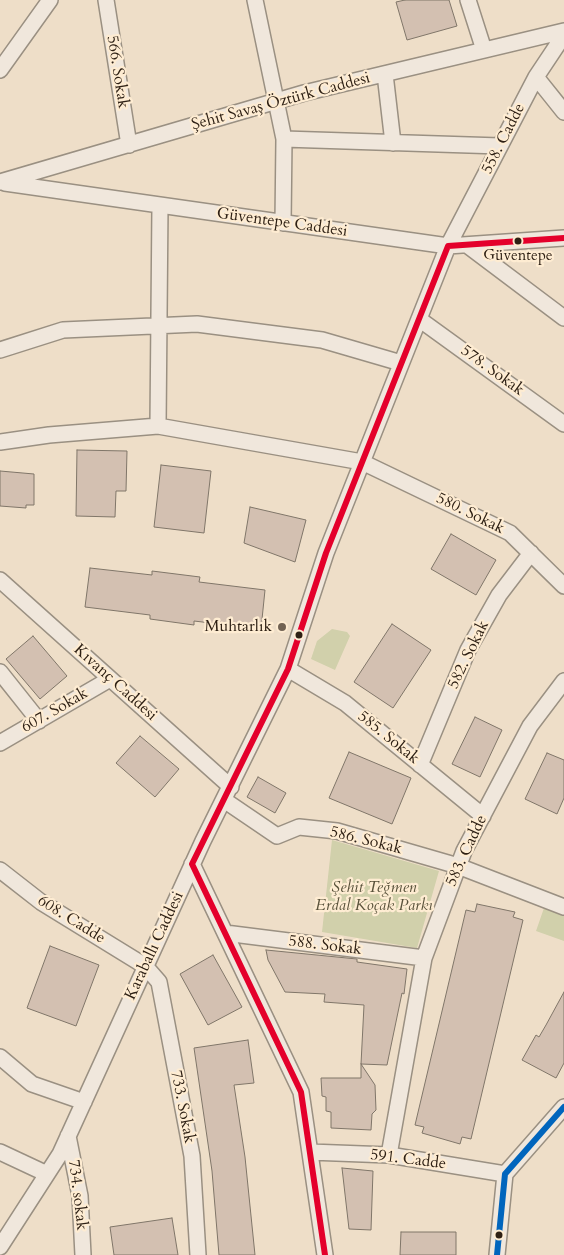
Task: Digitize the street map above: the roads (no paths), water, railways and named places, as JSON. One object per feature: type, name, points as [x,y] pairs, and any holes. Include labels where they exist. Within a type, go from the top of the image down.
[{"type":"street","points":[[0,70],[50,0]]},
{"type":"street","name":"566. Sokak","points":[[106,0],[129,145]]},
{"type":"street","points":[[255,0],[284,139],[283,223]]},
{"type":"street","points":[[468,0],[484,50]]},
{"type":"street","name":"Şehit Savaş Öztürk Caddesi","points":[[0,182],[275,101],[564,32]]},
{"type":"street","name":"558. Cadde","points":[[448,246],[536,77],[564,35]]},
{"type":"street","points":[[385,74],[393,143]]},
{"type":"street","points":[[536,77],[564,112]]},
{"type":"street","points":[[284,139],[500,146]]},
{"type":"street","name":"Güventepe Caddesi","points":[[0,182],[448,246],[564,238]]},
{"type":"street","points":[[158,426],[160,205]]},
{"type":"street","points":[[467,245],[564,318]]},
{"type":"street","name":"Karaballı Caddesi","points":[[0,1247],[48,1174],[68,1136],[192,864],[288,669],[326,553],[448,246]]},
{"type":"street","name":"578. Sokak","points":[[420,318],[564,424]]},
{"type":"street","points":[[0,350],[63,330],[196,324],[322,340],[401,364]]},
{"type":"street","name":"580. Sokak","points":[[0,442],[49,435],[158,426],[362,462],[510,533],[564,586]]},
{"type":"street","name":"582. Sokak","points":[[420,764],[468,650],[499,595],[531,554]]},
{"type":"street","name":"Kıvanç Caddesi","points":[[0,580],[30,604],[228,793]]},
{"type":"street","name":"585. Sokak","points":[[288,669],[345,703],[482,816]]},
{"type":"street","points":[[0,672],[39,720]]},
{"type":"street","name":"607. Sokak","points":[[0,743],[110,679]]},
{"type":"street","name":"583. Cadde","points":[[389,1155],[424,958],[458,866],[482,816],[530,726],[564,681]]},
{"type":"street","name":"586. Sokak","points":[[228,793],[277,836],[300,828],[337,831],[458,866]]},
{"type":"street","points":[[192,864],[301,1092],[324,1255]]},
{"type":"street","points":[[458,866],[564,906]]},
{"type":"street","name":"608. Cadde","points":[[0,870],[41,902],[146,966]]},
{"type":"street","name":"588. Sokak","points":[[226,933],[424,958]]},
{"type":"street","name":"733. Sokak","points":[[146,966],[159,982],[192,1156],[198,1255]]},
{"type":"street","points":[[0,1057],[32,1084],[84,1102]]},
{"type":"street","points":[[498,1255],[505,1174],[564,1106]]},
{"type":"street","name":"734. sokak","points":[[68,1136],[80,1196],[83,1255]]},
{"type":"street","points":[[0,1152],[48,1174]]},
{"type":"street","name":"591. Cadde","points":[[310,1152],[389,1155],[505,1174]]},
{"type":"place","name":"Güventepe","points":[[518,241]]},
{"type":"place","name":"Muhtarlık","points":[[282,627]]},
{"type":"park label","name":"Şehit Teğmen Erdal Koçak Parkı","points":[[374,897]]}]
